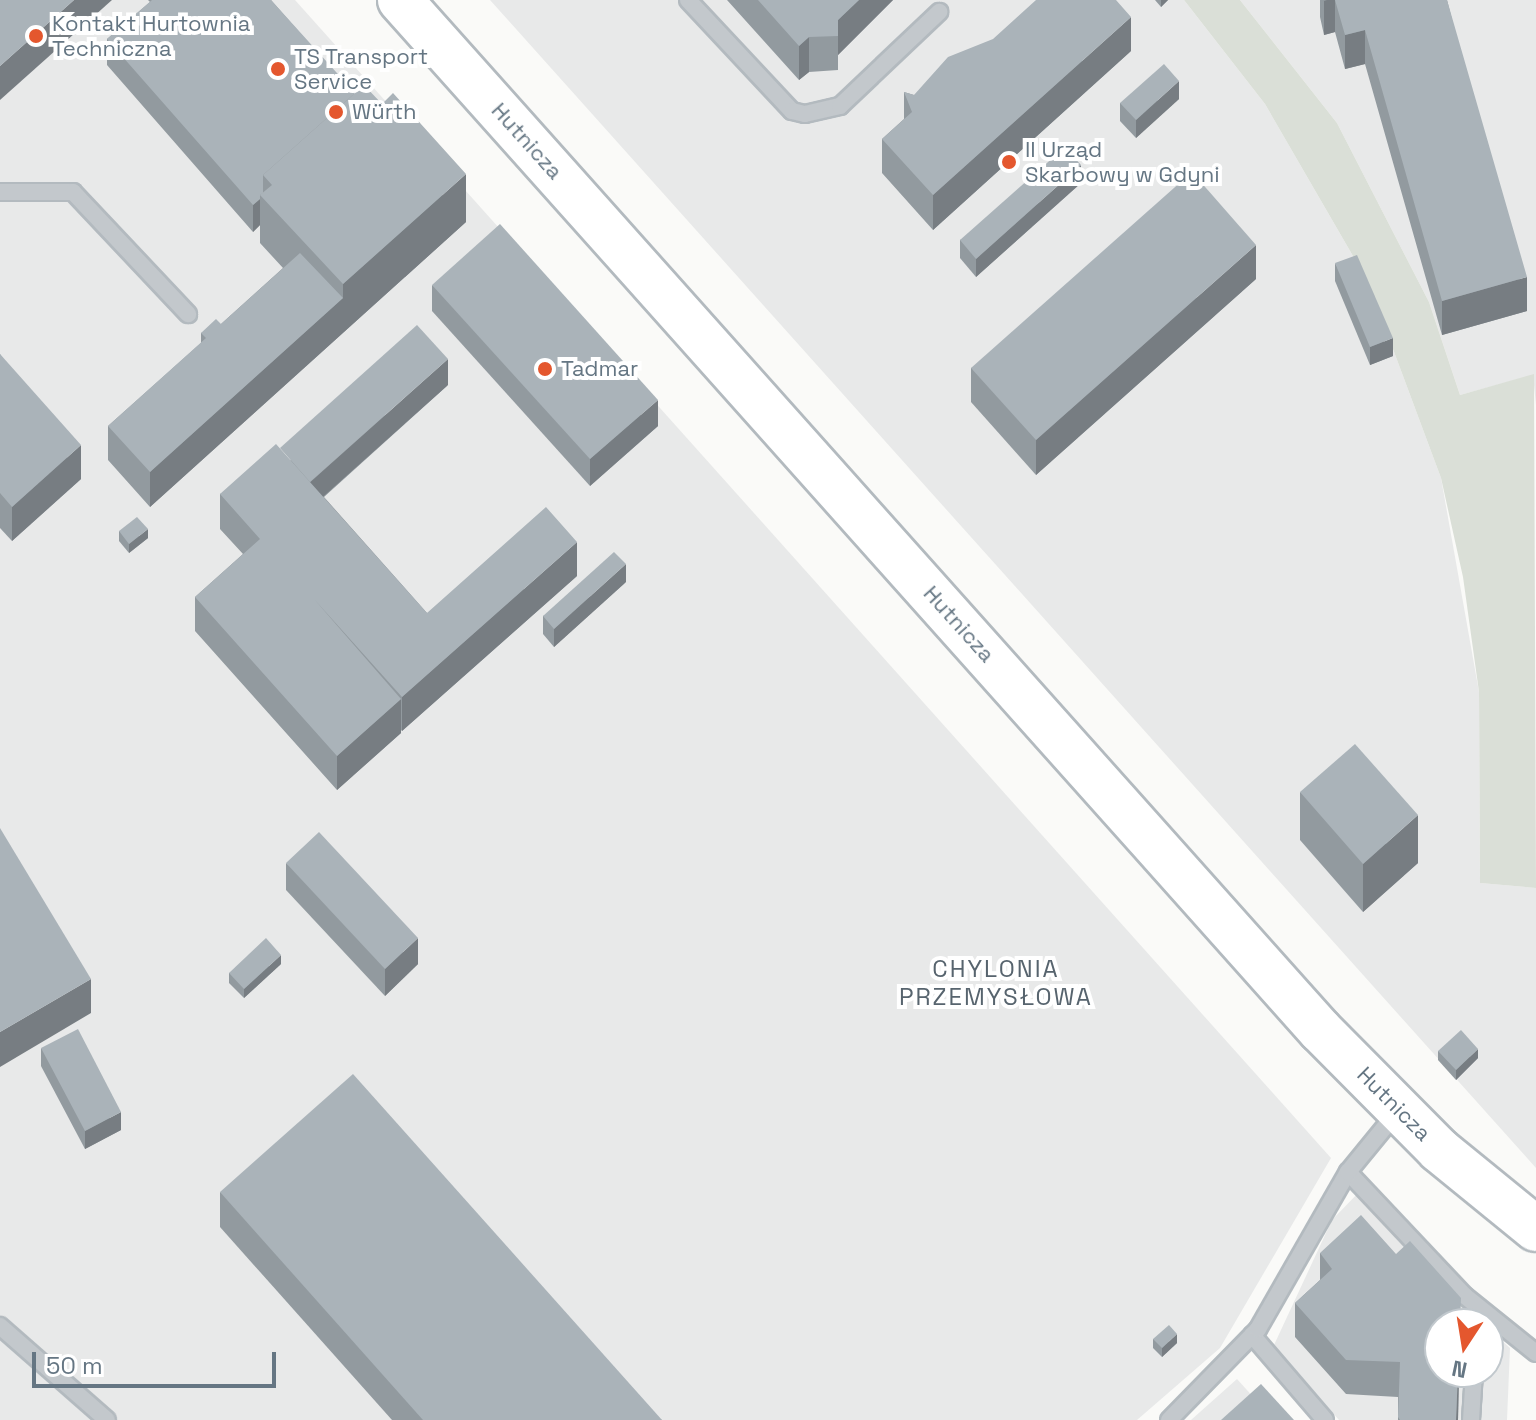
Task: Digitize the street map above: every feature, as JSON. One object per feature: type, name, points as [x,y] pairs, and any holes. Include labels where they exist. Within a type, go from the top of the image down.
[{"type":"main road","name":"Hutnicza","points":[[400,0],[1399,1110],[1536,1229]]},
{"type":"lane","points":[[688,0],[792,111],[805,114],[840,106],[939,12]]},
{"type":"lane","points":[[0,192],[73,192],[188,314]]},
{"type":"lane","points":[[1169,1420],[1252,1335],[1348,1172],[1399,1110]]},
{"type":"lane","points":[[1348,1172],[1473,1308]]},
{"type":"lane","points":[[0,1326],[107,1420]]},
{"type":"lane","points":[[1504,1332],[1536,1353]]},
{"type":"lane","points":[[1252,1335],[1325,1420]]},
{"type":"lane","points":[[1471,1420],[1473,1388]]},
{"type":"shaded area","points":[[0,0],[295,0],[1331,1158],[1220,1348],[1137,1420],[0,1420]]},
{"type":"shaded area","points":[[490,0],[1184,0],[1265,104],[1368,282],[1441,478],[1479,692],[1480,883],[1536,888],[1536,1168]]},
{"type":"shaded area","points":[[1184,0],[1240,0],[1337,123],[1429,302],[1460,395],[1534,374],[1536,888],[1480,883],[1479,692],[1463,577],[1441,478],[1368,282],[1265,104]]},
{"type":"shaded area","points":[[1240,0],[1536,0],[1536,405],[1533,375],[1460,395],[1429,302],[1337,123]]},
{"type":"shaded area","points":[[1361,1190],[1469,1308],[1424,1308],[1424,1388],[1504,1388],[1504,1343],[1510,1348],[1507,1420],[1339,1420],[1274,1345],[1332,1220]]},
{"type":"shaded area","points":[[1237,1379],[1274,1420],[1191,1420]]},
{"type":"building","points":[[0,0],[74,0],[0,66]]},
{"type":"building","points":[[152,0],[271,0],[355,93],[263,175],[263,193],[253,205],[107,39]]},
{"type":"building","points":[[758,0],[859,0],[838,20],[838,36],[809,37],[799,46]]},
{"type":"building","points":[[1036,0],[1116,0],[1131,17],[933,195],[882,139],[912,112],[904,92],[914,95],[948,57],[993,39]]},
{"type":"building","points":[[1335,0],[1447,0],[1527,277],[1442,301],[1365,30],[1345,35]]},
{"type":"building","points":[[1164,64],[1179,81],[1136,120],[1120,103]]},
{"type":"building","points":[[364,85],[382,104],[393,93],[466,174],[343,284],[260,195],[272,185],[263,175]]},
{"type":"building","points":[[1065,147],[1081,165],[976,259],[960,240]]},
{"type":"building","points":[[1192,172],[1256,245],[1036,440],[971,368]]},
{"type":"building","name":"Tadmar","points":[[500,224],[658,400],[590,459],[432,285]]},
{"type":"building","points":[[300,253],[343,298],[150,472],[108,426],[206,338],[201,333],[216,319],[221,324]]},
{"type":"building","points":[[1357,255],[1393,338],[1370,347],[1335,263]]},
{"type":"building","points":[[417,325],[448,359],[310,482],[280,448]]},
{"type":"building","points":[[0,354],[81,445],[12,507],[0,493]]},
{"type":"building","points":[[276,444],[427,613],[546,507],[577,542],[402,697],[314,599],[401,699],[337,756],[195,597],[260,539],[220,494]]},
{"type":"building","points":[[137,517],[148,529],[129,544],[119,531]]},
{"type":"building","points":[[614,552],[626,564],[554,629],[543,616]]},
{"type":"building","points":[[1355,744],[1418,815],[1363,864],[1300,792]]},
{"type":"building","points":[[0,828],[91,979],[0,1032]]},
{"type":"building","points":[[319,832],[418,938],[385,969],[286,863]]},
{"type":"building","points":[[266,938],[281,955],[244,989],[229,973]]},
{"type":"building","points":[[78,1029],[121,1112],[85,1131],[41,1048]]},
{"type":"building","points":[[1461,1030],[1478,1049],[1456,1070],[1438,1051]]},
{"type":"building","points":[[353,1074],[662,1420],[423,1420],[220,1192]]},
{"type":"building","points":[[1361,1215],[1396,1254],[1410,1241],[1461,1298],[1461,1308],[1424,1308],[1424,1388],[1457,1388],[1456,1420],[1400,1420],[1400,1362],[1346,1360],[1295,1303],[1332,1269],[1320,1253]]},
{"type":"building","points":[[1169,1325],[1177,1334],[1162,1348],[1153,1339]]},
{"type":"building","points":[[1261,1384],[1294,1420],[1221,1420]]},
{"type":"place","name":"Kontakt Hurtownia Techniczna","points":[[36,36]]},
{"type":"place","name":"TS Transport Service","points":[[278,69]]},
{"type":"place","name":"Würth","points":[[336,112]]},
{"type":"place","name":"II Urząd Skarbowy w Gdyni","points":[[1009,162]]},
{"type":"place","name":"Tadmar","points":[[545,369]]},
{"type":"district","name":"CHYLONIA PRZEMYSŁOWA","points":[[996,983]]}]
